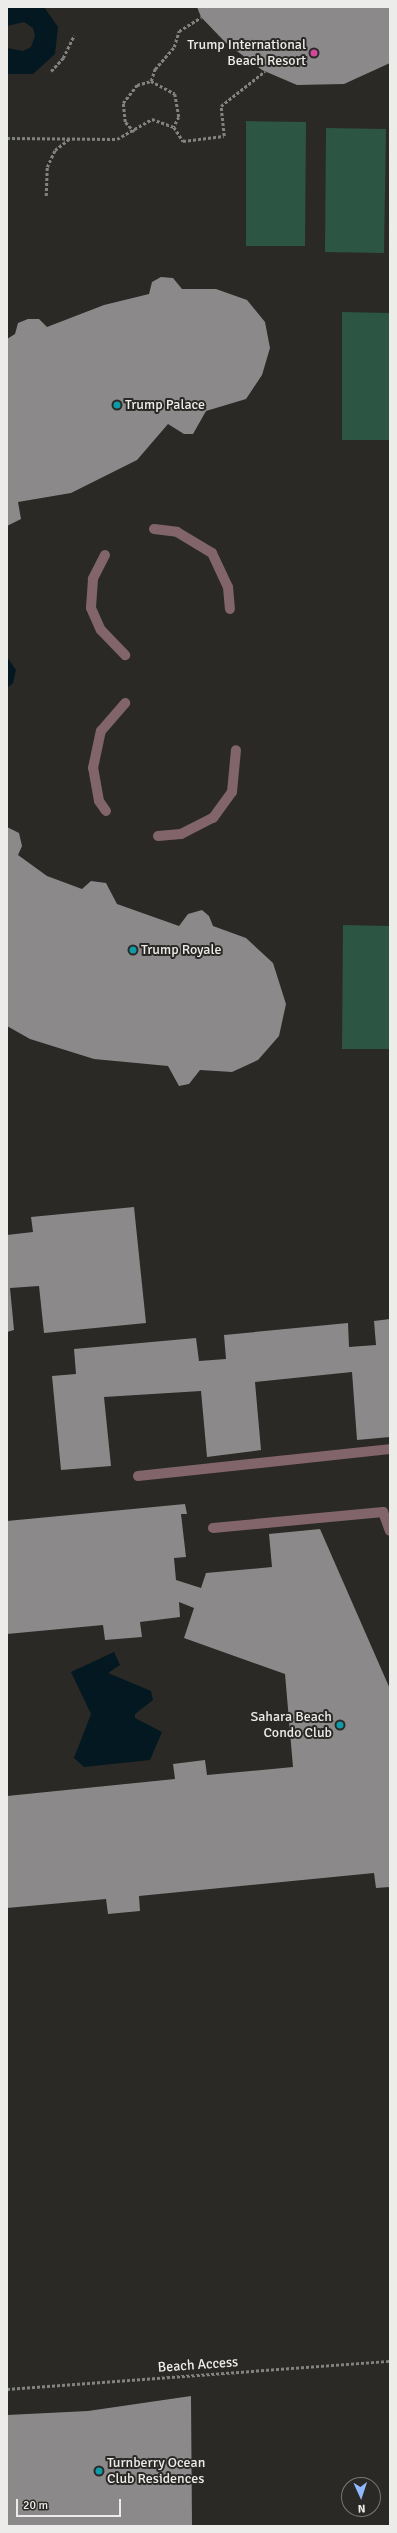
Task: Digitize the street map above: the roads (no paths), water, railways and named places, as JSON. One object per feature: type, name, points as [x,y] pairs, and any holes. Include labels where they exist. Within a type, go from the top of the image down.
[{"type":"lane","points":[[154,529],[177,532],[212,553],[228,587],[230,609]]},
{"type":"lane","points":[[105,555],[94,579],[91,608],[101,630],[125,655]]},
{"type":"lane","points":[[106,811],[99,801],[93,768],[102,731],[125,704]]},
{"type":"lane","points":[[158,836],[181,834],[213,818],[232,792],[236,750]]},
{"type":"lane","points":[[138,1476],[390,1449]]},
{"type":"lane","points":[[213,1528],[386,1510],[390,1531]]},
{"type":"water","points":[[7,7],[44,7],[58,27],[55,54],[33,74],[7,74],[7,48],[23,51],[31,47],[35,36],[33,28],[24,22],[7,26]]},
{"type":"water","points":[[7,657],[16,670],[13,683],[7,688]]},
{"type":"water","points":[[114,1652],[120,1665],[108,1673],[151,1691],[153,1700],[135,1714],[135,1718],[162,1732],[150,1760],[84,1767],[74,1758],[91,1714],[71,1672]]},
{"type":"place","name":"Trump International Beach Resort","points":[[314,53]]},
{"type":"place","name":"Trump Palace","points":[[117,405]]},
{"type":"place","name":"Trump Royale","points":[[133,950]]},
{"type":"place","name":"Sahara Beach Condo Club","points":[[340,1725]]},
{"type":"place","name":"Turnberry Ocean Club Residences","points":[[99,2471]]}]
